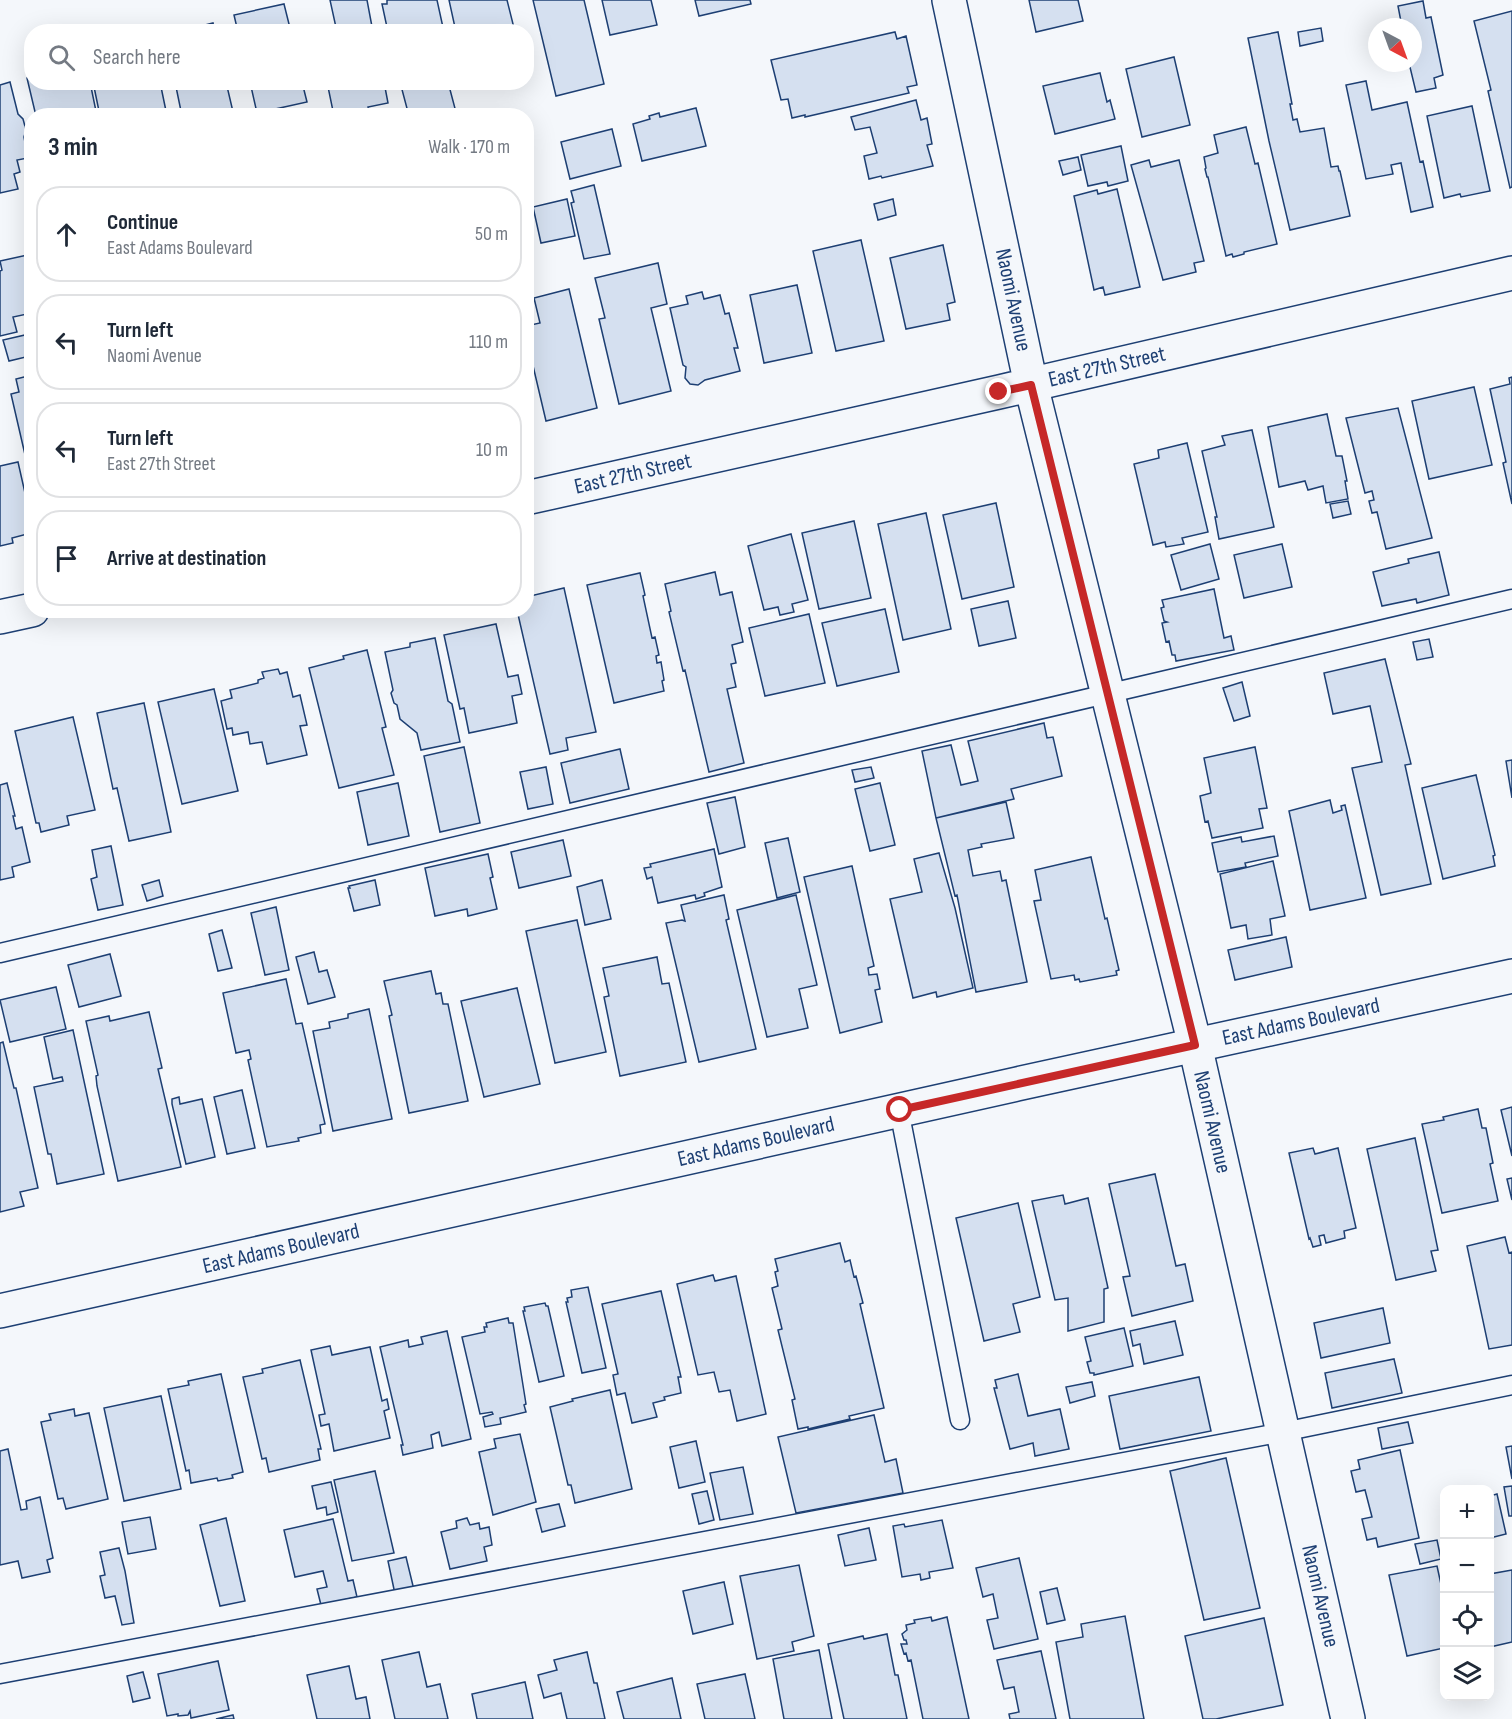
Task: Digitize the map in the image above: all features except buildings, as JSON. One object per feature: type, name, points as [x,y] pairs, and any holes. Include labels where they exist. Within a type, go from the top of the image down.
[{"type":"street","name":"Naomi Avenue","points":[[950,0],[1031,385],[1195,1045],[1348,1719]]},
{"type":"street","name":"East 27th Street","points":[[534,496],[1031,385],[1512,273]]},
{"type":"street","points":[[0,617],[24,612]]},
{"type":"street","name":"East Adams Boulevard","points":[[0,1311],[1512,976]]},
{"type":"lane","points":[[0,953],[1512,599]]},
{"type":"lane","points":[[900,1110],[960,1420]]},
{"type":"lane","points":[[0,1674],[1283,1432],[1512,1385]]},
{"type":"route","points":[[900,1110],[1195,1045],[1031,385],[999,392]]}]
